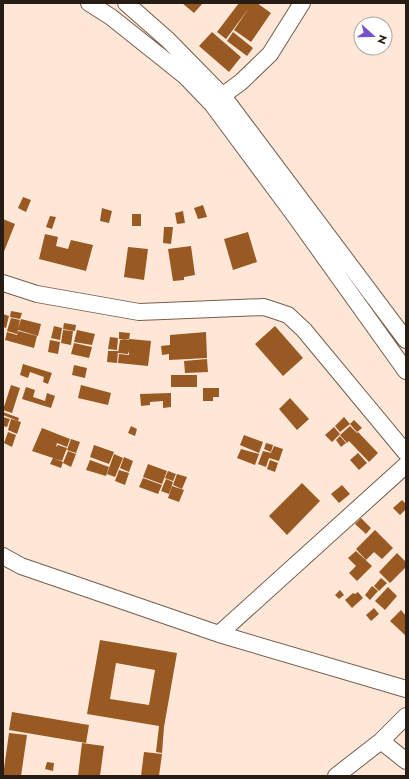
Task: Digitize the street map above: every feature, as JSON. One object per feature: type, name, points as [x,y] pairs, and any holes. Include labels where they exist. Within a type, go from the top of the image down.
[{"type":"street","points":[[89,3],[111,17],[217,100],[300,223],[406,371]]},
{"type":"street","points":[[126,3],[168,40],[406,340]]},
{"type":"street","points":[[217,100],[241,82],[270,54],[302,3]]},
{"type":"street","points":[[3,283],[37,294],[139,312],[264,307],[288,315],[304,330],[406,453]]},
{"type":"street","points":[[219,634],[406,466]]},
{"type":"street","points":[[3,556],[21,566],[219,634],[406,689]]},
{"type":"street","points":[[336,776],[381,741],[406,716]]},
{"type":"street","points":[[381,741],[406,761]]},
{"type":"building","points":[[182,3],[203,3],[194,13]]},
{"type":"building","points":[[239,3],[257,3],[271,13],[251,42],[234,30],[249,8],[226,39],[217,32]]},
{"type":"building","points":[[212,32],[241,57],[229,72],[199,46]]},
{"type":"building","points":[[233,32],[253,48],[247,56],[227,41]]},
{"type":"building","points":[[23,197],[31,200],[26,212],[18,208]]},
{"type":"building","points":[[203,205],[207,217],[198,219],[194,208]]},
{"type":"building","points":[[102,208],[112,211],[109,223],[100,221]]},
{"type":"building","points":[[183,211],[185,223],[177,224],[175,213]]},
{"type":"building","points":[[132,214],[141,214],[141,226],[132,226]]},
{"type":"building","points":[[50,216],[56,217],[52,229],[46,227]]},
{"type":"building","points":[[3,219],[15,224],[3,254]]},
{"type":"building","points":[[164,227],[173,227],[171,244],[163,243]]},
{"type":"building","points":[[248,232],[257,262],[233,270],[224,239]]},
{"type":"building","points":[[45,234],[58,237],[56,246],[68,249],[71,240],[93,245],[86,271],[39,259]]},
{"type":"building","points":[[191,246],[195,275],[184,277],[184,280],[173,281],[168,249]]},
{"type":"building","points":[[128,247],[148,249],[144,280],[124,277]]},
{"type":"building","points":[[11,311],[22,313],[20,319],[10,317]]},
{"type":"building","points":[[3,314],[9,316],[6,328],[3,327]]},
{"type":"building","points":[[11,318],[20,320],[18,329],[21,319],[41,324],[38,336],[18,330],[17,334],[7,331]]},
{"type":"building","points":[[64,323],[76,325],[75,331],[63,329]]},
{"type":"building","points":[[54,326],[62,328],[60,340],[51,338]]},
{"type":"building","points":[[275,326],[303,358],[283,376],[255,344]]},
{"type":"building","points":[[63,330],[73,331],[71,345],[61,343]]},
{"type":"building","points":[[77,330],[95,334],[92,345],[74,342]]},
{"type":"building","points":[[18,331],[37,336],[34,348],[5,340],[7,332],[17,335]]},
{"type":"building","points":[[119,332],[130,333],[129,340],[119,339]]},
{"type":"building","points":[[206,332],[207,358],[169,360],[169,354],[162,355],[161,346],[170,345],[170,335]]},
{"type":"building","points":[[110,337],[118,338],[117,350],[108,349]]},
{"type":"building","points":[[130,339],[151,341],[148,366],[118,363],[119,354],[129,355],[129,351],[128,354],[118,353],[120,340]]},
{"type":"building","points":[[50,340],[60,342],[58,354],[48,352]]},
{"type":"building","points":[[74,343],[92,347],[89,358],[71,354]]},
{"type":"building","points":[[108,351],[118,351],[117,363],[107,362]]},
{"type":"building","points":[[207,359],[208,372],[185,373],[184,361]]},
{"type":"building","points":[[23,364],[52,373],[48,384],[43,382],[44,377],[30,372],[28,378],[20,375]]},
{"type":"building","points":[[74,365],[87,368],[85,378],[72,375]]},
{"type":"building","points":[[171,375],[197,375],[197,387],[171,387]]},
{"type":"building","points":[[11,385],[20,388],[12,413],[3,410]]},
{"type":"building","points":[[81,385],[111,393],[108,405],[78,398]]},
{"type":"building","points":[[26,387],[35,390],[33,397],[45,401],[47,393],[55,396],[51,408],[22,399]]},
{"type":"building","points":[[203,388],[219,388],[219,397],[213,397],[213,401],[203,401]]},
{"type":"building","points":[[171,393],[171,407],[163,408],[163,401],[150,402],[150,405],[141,406],[140,394]]},
{"type":"building","points":[[290,398],[309,419],[297,430],[279,409]]},
{"type":"building","points":[[3,412],[19,418],[18,421],[3,415]]},
{"type":"building","points":[[3,417],[10,419],[7,427],[3,426]]},
{"type":"building","points":[[344,417],[350,424],[340,432],[335,426]]},
{"type":"building","points":[[11,419],[21,422],[17,434],[8,430]]},
{"type":"building","points":[[354,420],[362,428],[357,432],[350,424]]},
{"type":"building","points":[[131,426],[137,429],[135,436],[128,433]]},
{"type":"building","points":[[350,426],[357,433],[358,432],[378,453],[369,462],[349,441],[347,443],[340,435]]},
{"type":"building","points":[[334,427],[340,434],[332,442],[325,435]]},
{"type":"building","points":[[42,428],[70,439],[67,447],[57,443],[56,447],[58,445],[67,448],[62,461],[32,451]]},
{"type":"building","points":[[8,432],[16,435],[12,447],[4,443]]},
{"type":"building","points":[[244,435],[263,442],[259,453],[240,445]]},
{"type":"building","points":[[340,436],[346,443],[341,447],[336,440]]},
{"type":"building","points":[[71,439],[80,442],[76,453],[67,450]]},
{"type":"building","points":[[266,443],[273,445],[271,452],[264,449]]},
{"type":"building","points":[[94,445],[114,452],[109,464],[90,457]]},
{"type":"building","points":[[274,446],[283,449],[279,461],[269,458],[266,467],[258,464],[263,451],[271,453]]},
{"type":"building","points":[[241,449],[259,454],[255,465],[237,458]]},
{"type":"building","points":[[68,451],[76,454],[71,467],[63,463]]},
{"type":"building","points":[[358,453],[367,463],[359,470],[350,460]]},
{"type":"building","points":[[114,454],[123,458],[115,477],[107,474]]},
{"type":"building","points":[[124,457],[133,461],[129,472],[120,468]]},
{"type":"building","points":[[53,458],[63,462],[61,468],[50,464]]},
{"type":"building","points":[[90,460],[109,467],[106,476],[86,470]]},
{"type":"building","points":[[270,460],[278,463],[275,472],[267,469]]},
{"type":"building","points":[[148,464],[167,471],[162,484],[143,477]]},
{"type":"building","points":[[119,470],[129,473],[125,485],[115,481]]},
{"type":"building","points":[[168,471],[176,474],[173,481],[165,478]]},
{"type":"building","points":[[177,474],[187,477],[182,489],[173,485]]},
{"type":"building","points":[[143,478],[162,485],[158,494],[139,487]]},
{"type":"building","points":[[166,479],[173,482],[169,494],[161,491]]},
{"type":"building","points":[[302,483],[320,501],[287,535],[269,516]]},
{"type":"building","points":[[342,485],[350,494],[339,503],[331,494]]},
{"type":"building","points":[[172,486],[184,490],[179,502],[168,498]]},
{"type":"building","points":[[402,500],[406,504],[406,509],[400,515],[393,508]]},
{"type":"building","points":[[361,518],[371,528],[366,534],[355,524]]},
{"type":"building","points":[[375,530],[393,548],[382,559],[374,552],[366,560],[356,549]]},
{"type":"building","points":[[356,551],[372,566],[357,581],[349,573],[356,566],[348,558]]},
{"type":"building","points":[[397,553],[406,562],[406,567],[390,583],[379,572]]},
{"type":"building","points":[[381,578],[387,583],[379,591],[374,586]]},
{"type":"building","points":[[372,586],[378,591],[370,600],[365,595]]},
{"type":"building","points":[[388,587],[397,596],[385,610],[375,601]]},
{"type":"building","points":[[340,590],[344,595],[339,599],[335,595]]},
{"type":"building","points":[[358,592],[363,598],[352,608],[345,600],[353,593],[355,594]]},
{"type":"building","points":[[374,608],[379,614],[371,621],[366,615]]},
{"type":"building","points":[[401,610],[406,616],[406,636],[390,621]]},
{"type":"building","points":[[100,640],[177,653],[164,727],[162,753],[156,752],[159,726],[87,714]],"holes":[[[116,663],[155,670],[149,705],[110,699]]]},
{"type":"building","points":[[12,712],[89,725],[86,743],[9,730]]},
{"type":"building","points":[[9,733],[27,735],[21,776],[3,776]]},
{"type":"building","points":[[82,743],[104,746],[100,776],[78,776]]},
{"type":"building","points":[[144,752],[162,754],[159,776],[141,776]]},
{"type":"building","points":[[47,762],[54,763],[53,771],[45,769]]}]
